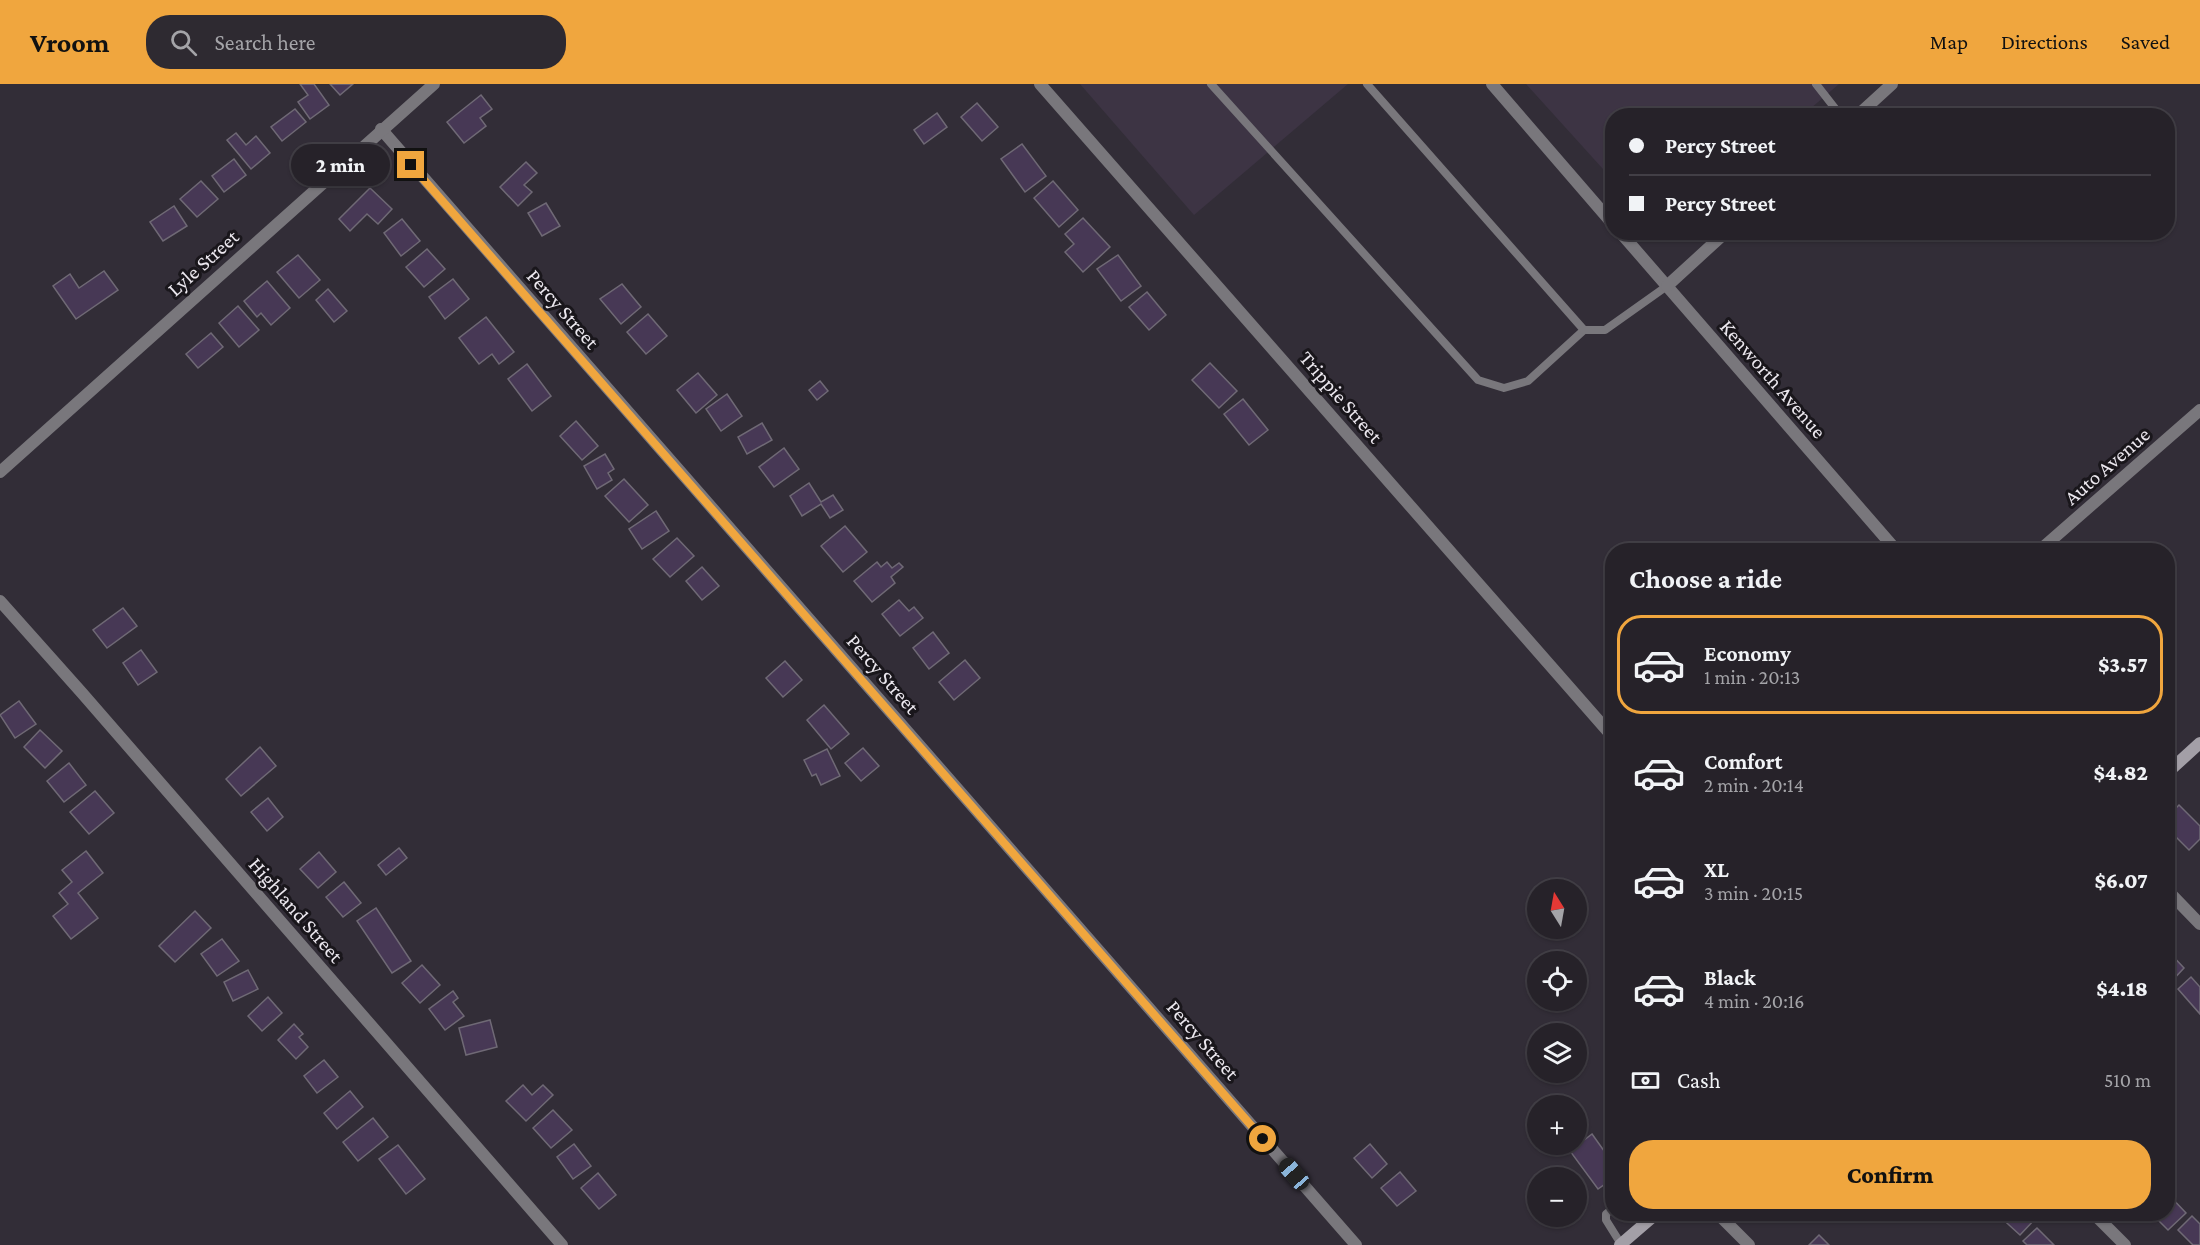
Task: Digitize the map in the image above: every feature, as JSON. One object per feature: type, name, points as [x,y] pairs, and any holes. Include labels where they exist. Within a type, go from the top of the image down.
[{"type":"street","name":"Lyle Street","points":[[0,472],[434,84]]},
{"type":"street","name":"Trippie Street","points":[[1040,84],[1605,728]]},
{"type":"street","points":[[1492,84],[1605,215]]},
{"type":"street","points":[[1866,108],[1892,84]]},
{"type":"street","name":"Percy Street","points":[[381,129],[1356,1245]]},
{"type":"street","name":"Kenworth Avenue","points":[[1627,240],[1890,543]]},
{"type":"street","points":[[1667,286],[1717,240]]},
{"type":"street","name":"Auto Avenue","points":[[2048,543],[2200,410]]},
{"type":"street","name":"Highland Street","points":[[0,602],[82,693],[562,1245]]},
{"type":"street","points":[[2175,766],[2200,743]]},
{"type":"street","points":[[2175,898],[2200,924]]},
{"type":"street","points":[[1620,1245],[1648,1221]]},
{"type":"street","points":[[1725,1221],[1749,1245]]},
{"type":"street","points":[[2101,1221],[2125,1245]]},
{"type":"lane","points":[[1211,84],[1478,380],[1504,388],[1528,381],[1584,330],[1605,330],[1667,286]]},
{"type":"lane","points":[[1366,84],[1568,315],[1584,330]]},
{"type":"lane","points":[[1816,84],[1835,108]]},
{"type":"lane","points":[[1607,1221],[1620,1245]]},
{"type":"shaded area","points":[[1080,84],[1348,84],[1194,215]]},
{"type":"shaded area","points":[[1526,84],[1839,84],[1811,108],[1605,108],[1605,171]]},
{"type":"building","points":[[300,84],[314,84],[329,105],[310,119],[298,102],[308,95]]},
{"type":"building","points":[[330,84],[353,84],[340,95]]},
{"type":"building","points":[[481,95],[492,109],[480,118],[486,126],[464,143],[447,122]]},
{"type":"building","points":[[977,103],[998,127],[982,141],[961,117]]},
{"type":"building","points":[[295,109],[306,122],[282,141],[271,127]]},
{"type":"building","points":[[937,113],[947,127],[924,144],[914,130]]},
{"type":"building","points":[[236,133],[246,145],[256,136],[270,153],[251,169],[227,140]]},
{"type":"building","points":[[1022,144],[1046,176],[1025,192],[1001,159]]},
{"type":"building","points":[[234,159],[246,175],[224,192],[212,176]]},
{"type":"building","points":[[526,162],[537,173],[524,185],[532,192],[518,206],[500,187]]},
{"type":"building","points":[[201,181],[218,199],[197,217],[180,199]]},
{"type":"building","points":[[1053,181],[1078,210],[1059,227],[1034,198]]},
{"type":"building","points":[[370,188],[392,209],[378,224],[367,214],[350,231],[339,219]]},
{"type":"building","points":[[546,203],[560,226],[542,236],[528,213]]},
{"type":"building","points":[[174,206],[187,226],[163,241],[150,222]]},
{"type":"building","points":[[1083,218],[1110,247],[1083,272],[1065,252],[1074,244],[1065,234]]},
{"type":"building","points":[[402,219],[420,241],[401,256],[384,233]]},
{"type":"building","points":[[427,249],[445,269],[424,287],[406,267]]},
{"type":"building","points":[[298,255],[320,280],[299,298],[277,272]]},
{"type":"building","points":[[1118,255],[1141,286],[1121,301],[1097,269]]},
{"type":"building","points":[[104,271],[118,290],[76,319],[53,286],[70,274],[79,288]]},
{"type":"building","points":[[453,279],[469,299],[445,319],[429,297]]},
{"type":"building","points":[[267,281],[290,308],[271,325],[261,313],[257,317],[244,301]]},
{"type":"building","points":[[622,284],[641,307],[621,324],[600,299]]},
{"type":"building","points":[[328,289],[347,311],[334,322],[316,300]]},
{"type":"building","points":[[1147,292],[1166,315],[1149,330],[1129,307]]},
{"type":"building","points":[[238,306],[259,330],[239,347],[219,323]]},
{"type":"building","points":[[648,314],[667,336],[646,354],[627,332]]},
{"type":"building","points":[[486,317],[514,352],[499,364],[492,354],[479,364],[459,338]]},
{"type":"building","points":[[211,333],[223,347],[198,368],[186,354]]},
{"type":"building","points":[[1210,363],[1237,391],[1219,408],[1192,380]]},
{"type":"building","points":[[527,364],[551,396],[532,411],[508,379]]},
{"type":"building","points":[[698,373],[717,395],[696,413],[677,390]]},
{"type":"building","points":[[820,381],[828,391],[817,400],[809,390]]},
{"type":"building","points":[[727,394],[742,416],[721,431],[706,409]]},
{"type":"building","points":[[1243,399],[1268,430],[1249,445],[1224,414]]},
{"type":"building","points":[[576,421],[598,446],[582,460],[560,436]]},
{"type":"building","points":[[762,423],[772,440],[747,454],[738,437]]},
{"type":"building","points":[[784,448],[799,469],[774,487],[759,467]]},
{"type":"building","points":[[605,454],[614,469],[608,473],[612,480],[597,489],[584,466]]},
{"type":"building","points":[[624,479],[648,505],[629,522],[605,496]]},
{"type":"building","points":[[809,483],[821,502],[833,495],[843,510],[830,518],[821,504],[802,516],[790,496]]},
{"type":"building","points":[[656,511],[669,531],[642,549],[629,529]]},
{"type":"building","points":[[845,526],[867,552],[843,572],[821,546]]},
{"type":"building","points":[[677,538],[694,556],[670,577],[653,559]]},
{"type":"building","points":[[877,562],[881,567],[887,562],[892,568],[899,563],[903,567],[891,577],[895,583],[872,602],[854,581]]},
{"type":"building","points":[[702,567],[719,586],[702,600],[686,581]]},
{"type":"building","points":[[899,600],[909,611],[914,607],[923,618],[900,636],[882,614]]},
{"type":"building","points":[[123,608],[137,626],[107,648],[93,630]]},
{"type":"building","points":[[933,632],[949,653],[929,669],[913,648]]},
{"type":"building","points":[[141,650],[157,672],[138,685],[123,663]]},
{"type":"building","points":[[965,660],[980,678],[954,700],[939,682]]},
{"type":"building","points":[[785,661],[802,680],[783,697],[766,678]]},
{"type":"building","points":[[19,701],[36,724],[15,738],[0,715]]},
{"type":"building","points":[[824,705],[849,734],[831,749],[807,720]]},
{"type":"building","points":[[40,730],[62,751],[45,768],[24,747]]},
{"type":"building","points":[[260,747],[276,766],[241,796],[226,779]]},
{"type":"building","points":[[863,748],[879,766],[861,781],[845,763]]},
{"type":"building","points":[[827,749],[840,776],[821,785],[816,774],[812,776],[804,760]]},
{"type":"building","points":[[69,763],[86,785],[64,802],[47,781]]},
{"type":"building","points":[[95,791],[114,813],[89,834],[70,812]]},
{"type":"building","points":[[268,798],[283,817],[267,831],[251,812]]},
{"type":"building","points":[[2179,805],[2200,826],[2200,839],[2189,850],[2175,836],[2175,809]]},
{"type":"building","points":[[399,848],[407,858],[386,875],[378,865]]},
{"type":"building","points":[[86,851],[103,873],[78,893],[98,918],[71,939],[53,916],[68,904],[59,893],[72,882],[62,870]]},
{"type":"building","points":[[319,852],[336,872],[318,888],[300,869]]},
{"type":"building","points":[[344,882],[361,903],[343,917],[326,897]]},
{"type":"building","points":[[376,908],[411,961],[392,973],[357,921]]},
{"type":"building","points":[[195,911],[211,928],[175,962],[159,946]]},
{"type":"building","points":[[222,939],[239,961],[217,976],[201,954]]},
{"type":"building","points":[[2175,958],[2184,968],[2175,978]]},
{"type":"building","points":[[422,965],[440,985],[420,1003],[402,983]]},
{"type":"building","points":[[248,970],[258,989],[233,1001],[224,982]]},
{"type":"building","points":[[2191,977],[2200,987],[2200,1014],[2178,989]]},
{"type":"building","points":[[453,991],[458,998],[453,1002],[464,1016],[445,1030],[429,1009]]},
{"type":"building","points":[[268,997],[282,1013],[262,1031],[248,1016]]},
{"type":"building","points":[[490,1020],[497,1047],[466,1055],[459,1028]]},
{"type":"building","points":[[294,1024],[303,1034],[299,1037],[308,1047],[296,1059],[278,1040]]},
{"type":"building","points":[[324,1060],[338,1077],[317,1093],[304,1076]]},
{"type":"building","points":[[523,1085],[532,1095],[543,1085],[553,1095],[526,1121],[506,1101]]},
{"type":"building","points":[[350,1091],[363,1107],[337,1129],[324,1113]]},
{"type":"building","points":[[553,1110],[572,1130],[551,1148],[533,1128]]},
{"type":"building","points":[[373,1118],[388,1137],[358,1161],[343,1142]]},
{"type":"building","points":[[1592,1134],[1605,1152],[1605,1184],[1598,1189],[1587,1174],[1587,1167],[1582,1167],[1573,1155],[1587,1155],[1587,1138]]},
{"type":"building","points":[[574,1144],[591,1166],[573,1179],[557,1157]]},
{"type":"building","points":[[1370,1144],[1387,1164],[1372,1178],[1354,1158]]},
{"type":"building","points":[[398,1145],[425,1179],[406,1194],[379,1159]]},
{"type":"building","points":[[1400,1172],[1416,1191],[1397,1206],[1381,1188]]},
{"type":"building","points":[[598,1173],[616,1195],[599,1209],[581,1188]]},
{"type":"building","points":[[2175,1201],[2186,1213],[2168,1230],[2159,1221],[2175,1221]]},
{"type":"building","points":[[2192,1216],[2200,1224],[2200,1245],[2193,1245],[2178,1230]]},
{"type":"building","points":[[2005,1221],[2033,1221],[2020,1235]]},
{"type":"building","points":[[2037,1228],[2054,1245],[2027,1245],[2023,1241]]},
{"type":"building","points":[[1819,1235],[1829,1245],[1809,1245]]},
{"type":"route","points":[[411,165],[1263,1139]]}]
